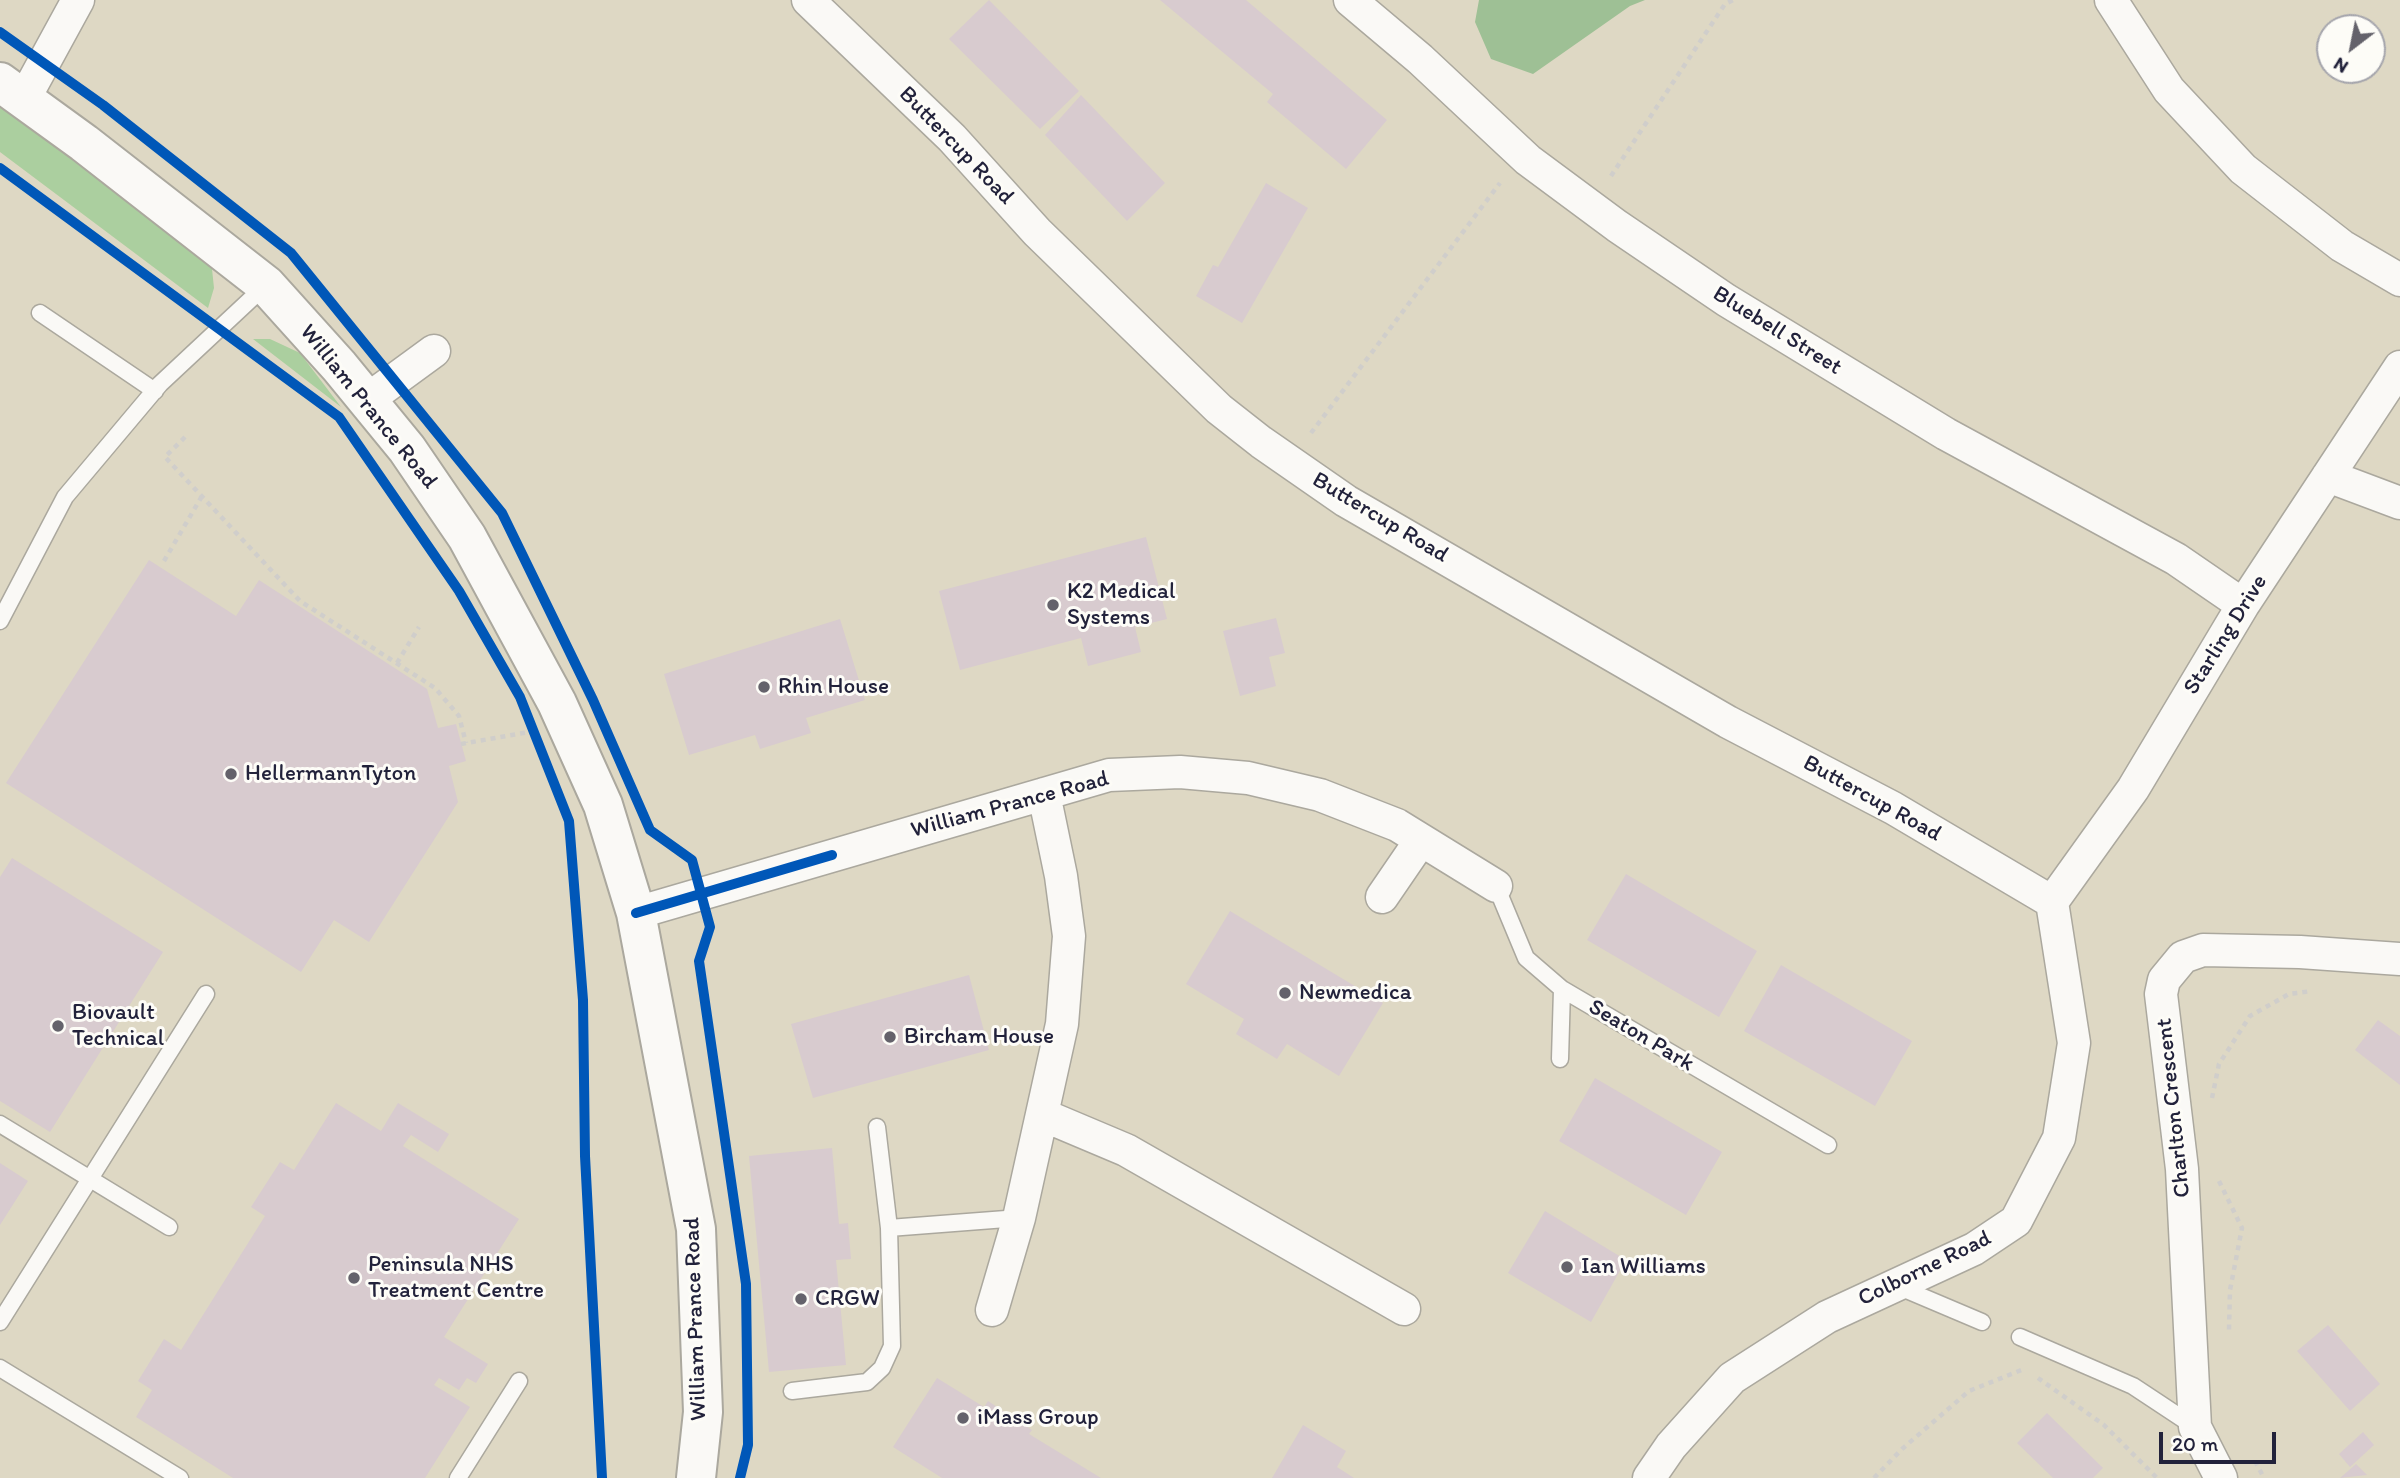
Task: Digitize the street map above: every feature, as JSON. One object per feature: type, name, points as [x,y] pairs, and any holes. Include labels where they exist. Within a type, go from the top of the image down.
[{"type":"main road","name":"William Prance Road","points":[[12,90],[266,285],[407,449],[467,537],[557,703],[603,805],[636,913],[696,1229],[703,1412],[696,1478]]},
{"type":"street","points":[[12,90],[78,0]]},
{"type":"street","name":"Buttercup Road","points":[[808,0],[952,138],[1038,232],[1219,410],[1289,461],[1346,500],[1728,722],[1893,808],[2052,902]]},
{"type":"street","name":"Bluebell Street","points":[[1350,0],[1420,59],[1522,154],[1591,206],[1726,300],[1946,435],[2176,559],[2243,605]]},
{"type":"street","points":[[2111,0],[2169,90],[2243,169],[2342,247],[2400,281]]},
{"type":"street","points":[[367,400],[434,351]]},
{"type":"street","name":"Starling Drive","points":[[2052,902],[2133,789],[2243,605],[2400,367]]},
{"type":"street","points":[[2328,476],[2400,503]]},
{"type":"street","name":"William Prance Road","points":[[636,913],[1109,775],[1180,772],[1248,778],[1320,795],[1397,825],[1496,886]]},
{"type":"street","points":[[992,1310],[1019,1218],[1062,1024],[1069,936],[1062,876],[1044,794]]},
{"type":"street","points":[[1382,897],[1421,840]]},
{"type":"street","name":"Colborne Road","points":[[1649,1478],[1671,1446],[1732,1378],[1826,1317],[1973,1249],[2016,1221],[2059,1138],[2074,1043],[2052,902]]},
{"type":"street","name":"Charlton Crescent","points":[[2221,1478],[2194,1427],[2182,1169],[2161,994],[2164,980],[2183,957],[2203,950],[2300,952],[2400,959]]},
{"type":"street","points":[[1043,1115],[1126,1150],[1404,1309]]},
{"type":"lane","points":[[0,621],[65,497],[155,391],[266,285]]},
{"type":"lane","points":[[40,313],[155,391]]},
{"type":"lane","name":"Seaton Park","points":[[1496,886],[1526,958],[1562,989],[1828,1145]]},
{"type":"lane","points":[[1560,1059],[1562,989]]},
{"type":"lane","points":[[0,1322],[206,994]]},
{"type":"lane","points":[[0,1124],[169,1227]]},
{"type":"lane","points":[[792,1391],[867,1382],[883,1368],[892,1346],[889,1227],[877,1127]]},
{"type":"lane","points":[[889,1227],[1019,1218]]},
{"type":"lane","points":[[1895,1285],[1982,1322]]},
{"type":"lane","points":[[2021,1336],[2057,1355],[2091,1365],[2133,1386],[2194,1427]]},
{"type":"lane","points":[[0,1368],[180,1478]]},
{"type":"lane","points":[[458,1478],[519,1381]]},
{"type":"path","points":[[1591,206],[1725,4],[1733,0]]},
{"type":"path","points":[[1289,461],[1522,154]]},
{"type":"path","points":[[185,437],[165,457],[300,601],[435,688],[459,716],[463,743],[534,732]]},
{"type":"path","points":[[164,561],[202,496]]},
{"type":"path","points":[[397,663],[419,627]]},
{"type":"path","points":[[529,720],[538,743]]},
{"type":"path","points":[[2210,1104],[2219,1064],[2250,1016],[2289,994],[2325,990]]},
{"type":"path","points":[[2215,1173],[2242,1228],[2230,1290],[2229,1344]]},
{"type":"path","points":[[1874,1478],[1902,1449],[1969,1391],[2057,1355]]},
{"type":"path","points":[[2025,1368],[2104,1425],[2157,1478]]},
{"type":"path","points":[[2252,1455],[2264,1478]]},
{"type":"green space","points":[[1479,0],[1645,0],[1630,6],[1533,74],[1491,59],[1475,22]]},
{"type":"green space","points":[[0,95],[207,259],[212,269],[214,288],[208,308],[0,152]]},
{"type":"green space","points":[[253,339],[270,339],[300,353],[341,407]]},
{"type":"building","points":[[989,0],[1079,91],[1040,129],[949,39]]},
{"type":"building","points":[[1160,0],[1246,0],[1387,120],[1346,169],[1267,102],[1273,94]]},
{"type":"building","points":[[1081,95],[1165,183],[1127,221],[1045,135]]},
{"type":"building","points":[[1266,183],[1308,208],[1242,323],[1196,296],[1213,265],[1218,267]]},
{"type":"building","name":"K2 Medical Systems","points":[[1146,537],[1167,619],[1135,627],[1141,652],[1088,666],[1081,638],[960,670],[939,591]]},
{"type":"building","name":"HellermannTyton","points":[[149,560],[236,616],[259,580],[427,689],[438,728],[456,724],[466,761],[449,766],[458,802],[369,942],[334,920],[301,972],[6,783]]},
{"type":"building","points":[[1276,618],[1285,653],[1269,657],[1276,686],[1240,696],[1223,631]]},
{"type":"building","name":"Rhin House","points":[[840,619],[865,700],[806,718],[811,733],[760,749],[755,735],[689,755],[664,674]]},
{"type":"building","name":"Biovault Technical","points":[[12,858],[163,952],[50,1132],[0,1101],[0,877]]},
{"type":"building","points":[[1626,874],[1757,951],[1719,1017],[1587,940]]},
{"type":"building","name":"Newmedica","points":[[1230,911],[1383,1003],[1339,1076],[1287,1044],[1277,1059],[1236,1034],[1244,1019],[1186,984]]},
{"type":"building","points":[[1781,965],[1912,1041],[1875,1106],[1744,1031]]},
{"type":"building","name":"Bircham House","points":[[969,975],[989,1050],[813,1098],[791,1024]]},
{"type":"building","points":[[2378,1020],[2400,1036],[2400,1085],[2355,1050]]},
{"type":"building","points":[[1595,1078],[1722,1152],[1686,1215],[1559,1141]]},
{"type":"building","name":"Peninsula NHS Treatment Centre","points":[[336,1103],[381,1131],[398,1103],[449,1134],[438,1152],[411,1135],[403,1146],[519,1219],[444,1337],[488,1364],[476,1383],[467,1378],[459,1390],[439,1378],[434,1385],[470,1407],[425,1478],[233,1478],[136,1417],[152,1390],[138,1381],[164,1339],[181,1350],[265,1216],[251,1207],[280,1162],[294,1170]]},
{"type":"building","name":"CRGW","points":[[832,1148],[839,1224],[848,1223],[851,1259],[836,1260],[846,1365],[769,1372],[749,1156]]},
{"type":"building","points":[[0,1163],[28,1181],[0,1225]]},
{"type":"building","name":"Ian Williams","points":[[1545,1211],[1626,1260],[1591,1322],[1508,1273]]},
{"type":"building","points":[[2328,1325],[2380,1384],[2350,1411],[2297,1351]]},
{"type":"building","name":"iMass Group","points":[[937,1378],[984,1407],[988,1401],[1032,1430],[1029,1434],[1101,1478],[942,1478],[893,1447]]},
{"type":"building","points":[[2047,1413],[2103,1468],[2093,1478],[2053,1478],[2017,1443]]},
{"type":"building","points":[[1303,1425],[1346,1451],[1337,1467],[1354,1478],[1272,1478]]},
{"type":"building","points":[[2363,1432],[2374,1445],[2350,1467],[2339,1454]]},
{"type":"building","points":[[2356,1464],[2367,1475],[2340,1478]]},
{"type":"cycle path","points":[[0,32],[103,105],[291,253],[502,513],[593,700],[650,830],[692,860],[710,927],[699,961],[746,1284],[748,1445],[740,1478]]},
{"type":"cycle path","points":[[0,168],[339,417],[459,591],[520,697],[569,821],[583,1000],[585,1156],[602,1478]]},
{"type":"cycle path","points":[[636,913],[832,855]]},
{"type":"place","name":"K2 Medical Systems","points":[[1053,605]]},
{"type":"place","name":"Rhin House","points":[[764,687]]},
{"type":"place","name":"HellermannTyton","points":[[231,774]]},
{"type":"place","name":"Newmedica","points":[[1285,993]]},
{"type":"place","name":"Biovault Technical","points":[[58,1026]]},
{"type":"place","name":"Bircham House","points":[[890,1037]]},
{"type":"place","name":"Ian Williams","points":[[1567,1267]]},
{"type":"place","name":"Peninsula NHS Treatment Centre","points":[[354,1278]]},
{"type":"place","name":"CRGW","points":[[801,1299]]},
{"type":"place","name":"iMass Group","points":[[963,1418]]}]
